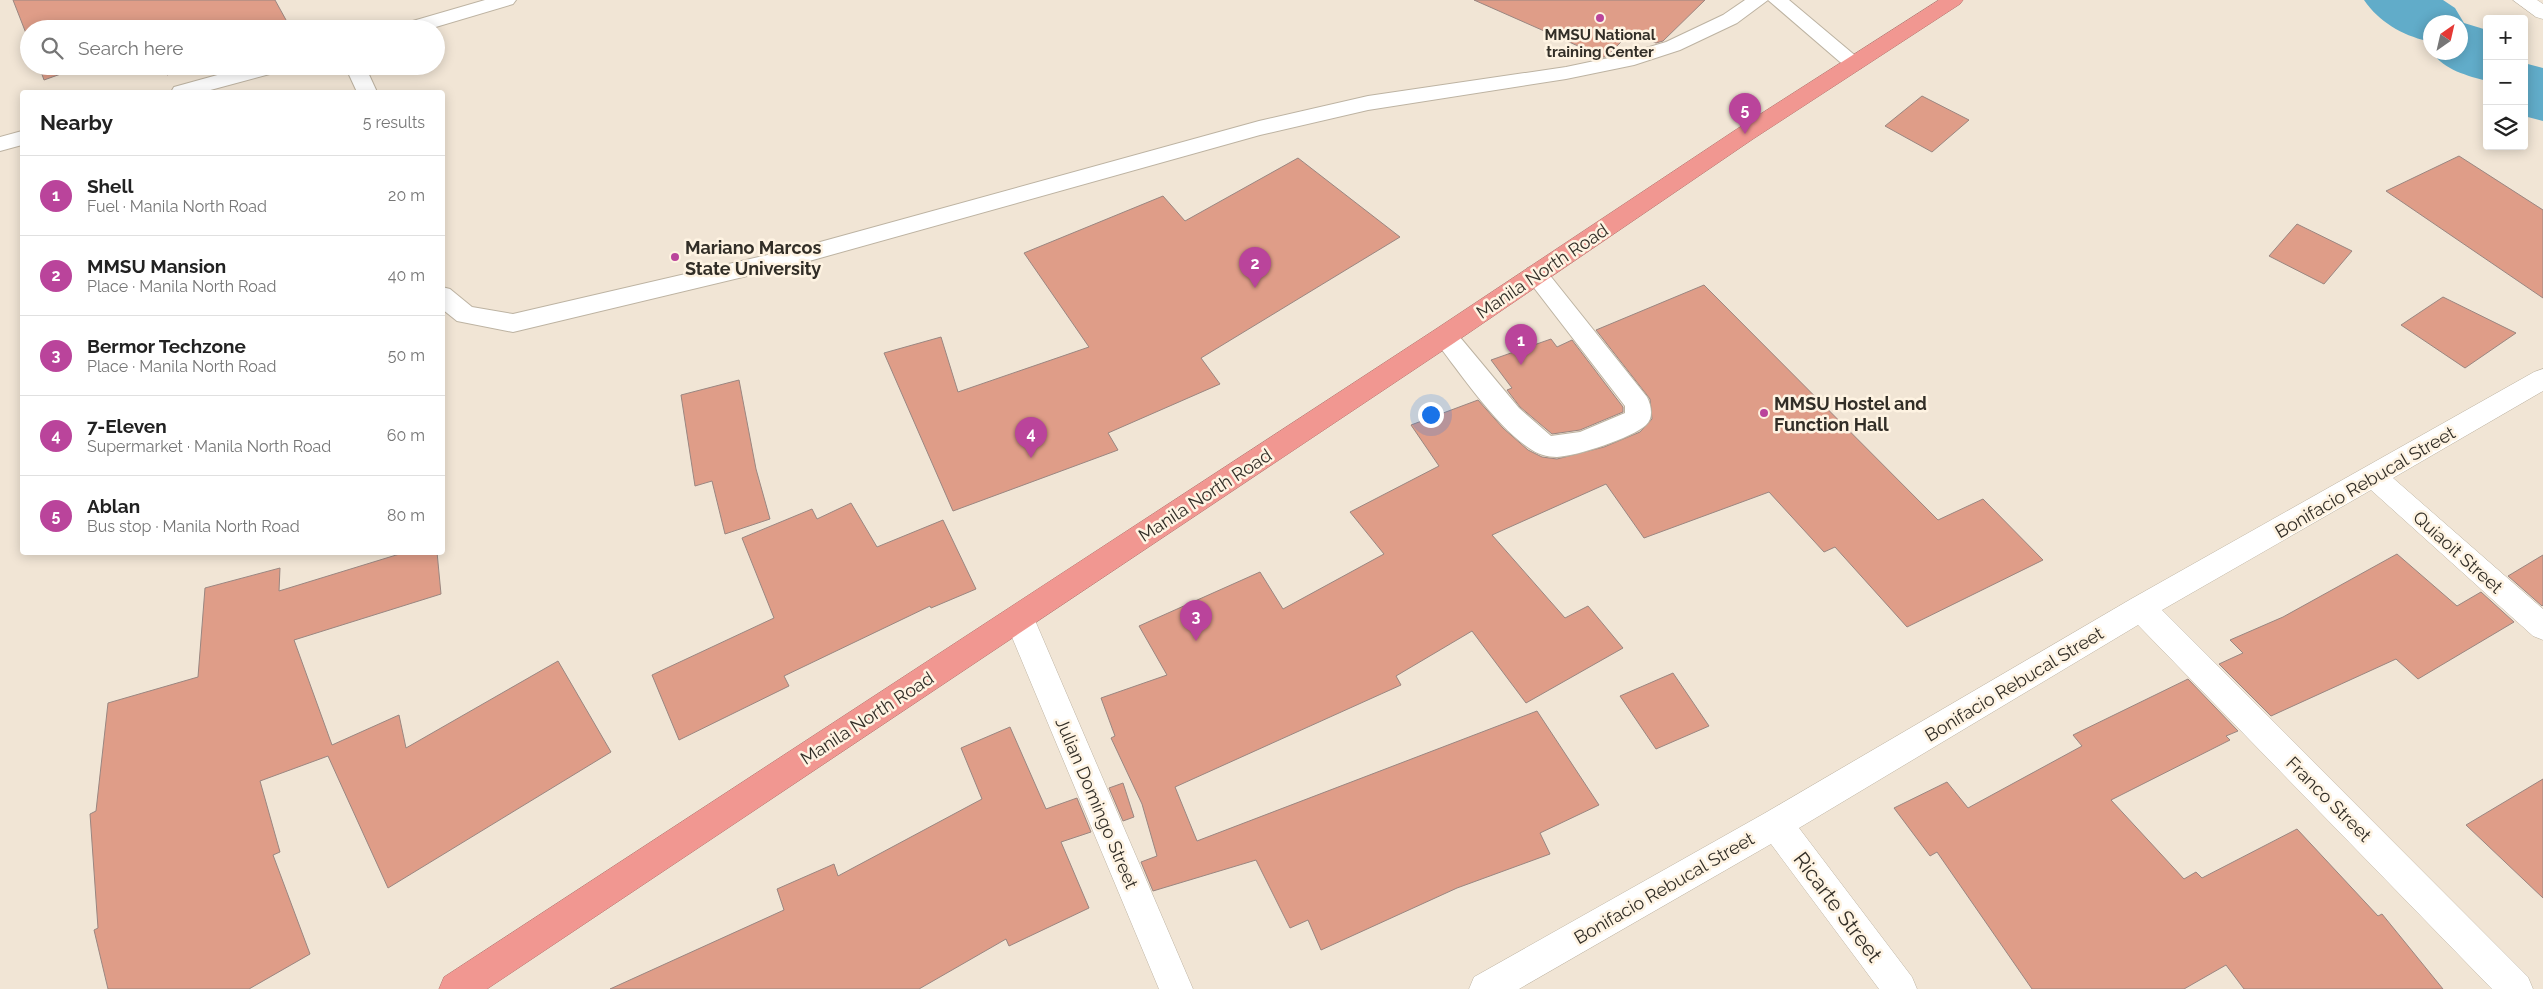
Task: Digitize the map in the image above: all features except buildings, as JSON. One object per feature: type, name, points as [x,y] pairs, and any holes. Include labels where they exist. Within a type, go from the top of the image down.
[{"type":"highway","name":"Manila North Road","points":[[456,989],[1445,336],[1854,63],[1953,0]]},
{"type":"street","points":[[2523,0],[2543,13]]},
{"type":"street","name":"Bonifacio Rebucal Street","points":[[1486,989],[1776,824],[2142,608],[2543,379]]},
{"type":"street","name":"Quiaoit Street","points":[[2374,477],[2543,627]]},
{"type":"street","name":"Franco Street","points":[[2142,608],[2516,989]]},
{"type":"street","name":"Julian Domingo Street","points":[[1019,618],[1176,989]]},
{"type":"street","name":"Ricarte Street","points":[[1776,824],[1900,989]]},
{"type":"lane","points":[[437,20],[506,0]]},
{"type":"lane","points":[[445,298],[465,315],[513,323],[802,255],[1268,126],[1368,103],[1566,73],[1627,61],[1681,42],[1730,19],[1758,0]]},
{"type":"lane","points":[[1777,0],[1854,63]]},
{"type":"lane","points":[[188,90],[242,75]]},
{"type":"lane","points":[[359,75],[366,90]]},
{"type":"lane","points":[[0,144],[20,139]]},
{"type":"lane","points":[[1445,336],[1527,433],[1546,446],[1568,445],[1624,427],[1638,418],[1638,404],[1536,274]]},
{"type":"waterway","points":[[2397,0],[2423,17]]},
{"type":"waterway","points":[[2468,48],[2483,57]]},
{"type":"waterway","points":[[2528,88],[2543,98]]},
{"type":"place","name":"MMSU National training Center","points":[[1600,18]]},
{"type":"place","name":"Ablan","points":[[1745,134]]},
{"type":"place","name":"Mariano Marcos State University","points":[[675,257]]},
{"type":"place","name":"MMSU Mansion","points":[[1255,288]]},
{"type":"place","name":"Shell","points":[[1521,365]]},
{"type":"place","name":"MMSU Hostel and Function Hall","points":[[1764,413]]},
{"type":"place","name":"7-Eleven","points":[[1031,458]]},
{"type":"place","name":"Bermor Techzone","points":[[1196,641]]}]
